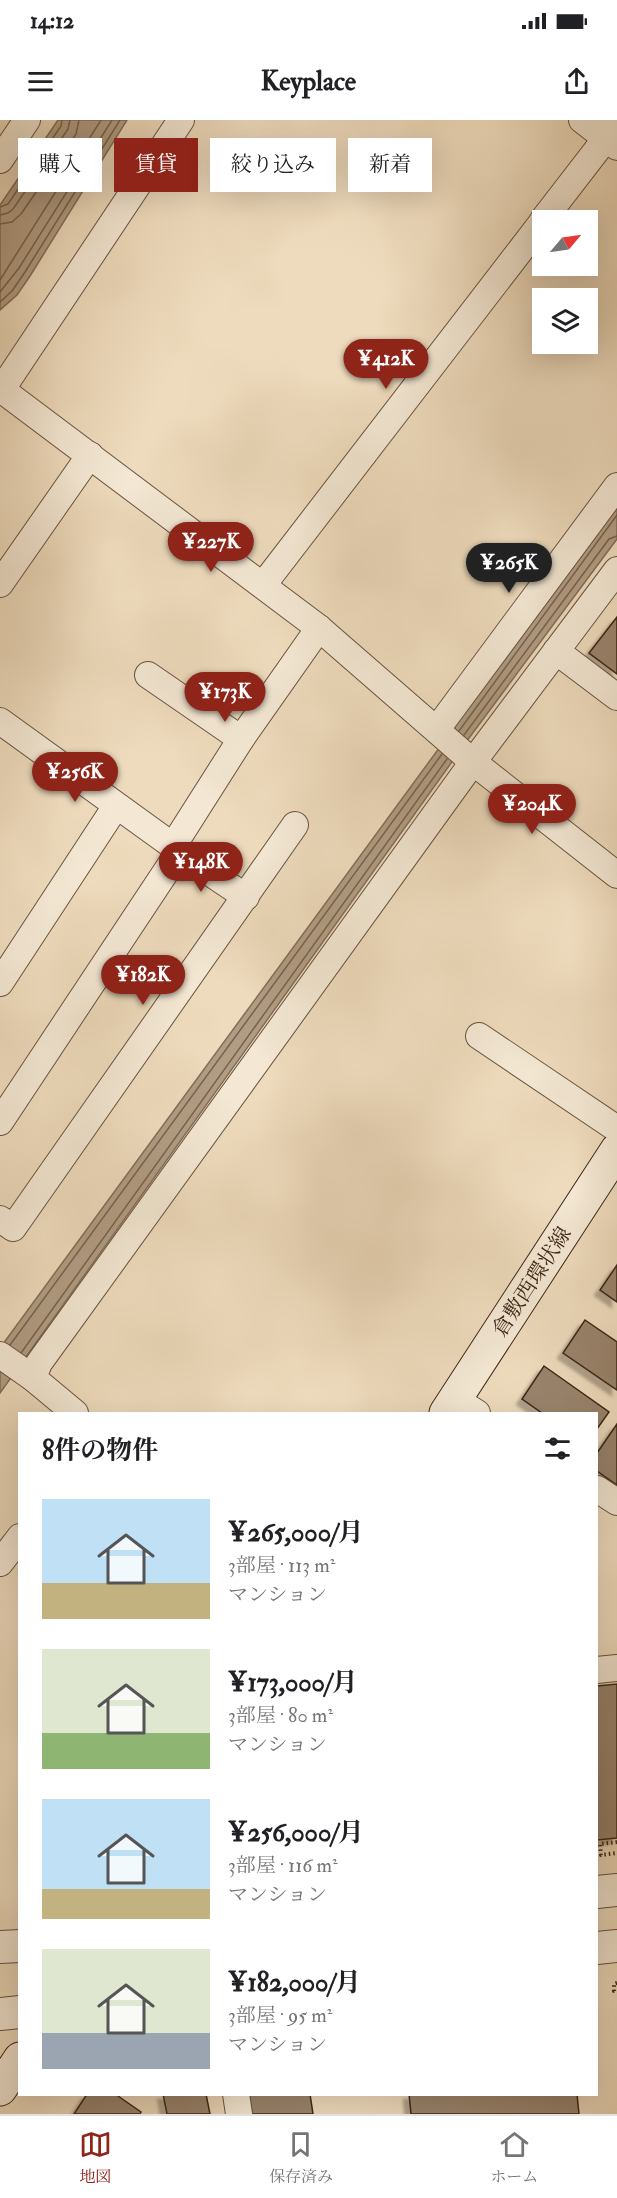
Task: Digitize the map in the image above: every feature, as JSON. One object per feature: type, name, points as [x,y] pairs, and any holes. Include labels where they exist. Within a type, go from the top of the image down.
[{"type":"main road","name":"倉敷西環状線","points":[[460,1408],[617,1150]]},
{"type":"main road","points":[[0,2089],[18,2062]]},
{"type":"street","points":[[0,160],[27,120]]},
{"type":"street","points":[[181,120],[1,391],[90,455],[319,628],[470,758],[617,875]]},
{"type":"street","points":[[552,210],[613,137],[582,120]]},
{"type":"street","points":[[263,585],[532,235]]},
{"type":"street","points":[[0,584],[90,455]]},
{"type":"street","points":[[439,731],[617,486]]},
{"type":"street","points":[[28,1375],[39,1363],[470,758],[617,570]]},
{"type":"street","points":[[0,1122],[176,849],[241,740],[319,628]]},
{"type":"street","points":[[555,651],[617,698]]},
{"type":"street","points":[[148,675],[241,740]]},
{"type":"street","points":[[0,721],[246,897]]},
{"type":"street","points":[[0,983],[116,806]]},
{"type":"street","points":[[0,1219],[13,1228],[295,825]]},
{"type":"street","points":[[479,1036],[617,1129]]},
{"type":"street","points":[[0,1355],[74,1412]]},
{"type":"street","points":[[598,1490],[617,1502]]},
{"type":"street","points":[[0,1563],[18,1540]]},
{"type":"street","points":[[598,1670],[617,1668]]},
{"type":"street","points":[[598,1892],[617,1890]]},
{"type":"street","points":[[0,1947],[18,1946]]},
{"type":"street","points":[[598,1948],[617,1946]]},
{"type":"street","points":[[0,2014],[18,2012]]},
{"type":"street","points":[[236,2096],[239,2114]]},
{"type":"path","points":[[617,1842],[600,1844],[601,1855],[617,1853]]},
{"type":"path","points":[[617,1983],[614,1983],[614,1991],[617,1991]]},
{"type":"water","points":[[58,120],[127,120],[102,160],[102,138],[46,138]]},
{"type":"water","points":[[18,179],[18,192],[82,192],[17,295],[0,310],[0,205]]},
{"type":"water","points":[[617,505],[617,539],[469,738],[0,1393],[0,1348]]},
{"type":"building","points":[[617,617],[617,674],[589,653]]},
{"type":"building","points":[[617,1265],[617,1302],[600,1290]]},
{"type":"building","points":[[585,1320],[617,1342],[617,1390],[563,1353]]},
{"type":"building","points":[[544,1366],[609,1412],[598,1428],[598,1412],[541,1412],[522,1399]]},
{"type":"building","points":[[617,1424],[617,1485],[598,1472],[598,1452]]},
{"type":"building","points":[[617,1684],[617,1838],[598,1840],[598,1686]]},
{"type":"building","points":[[86,2096],[118,2096],[141,2112],[140,2114],[74,2114]]},
{"type":"building","points":[[163,2096],[206,2096],[210,2114],[167,2114]]},
{"type":"building","points":[[249,2096],[310,2096],[313,2114],[252,2114]]},
{"type":"building","points":[[409,2096],[577,2096],[579,2114],[411,2114]]}]
